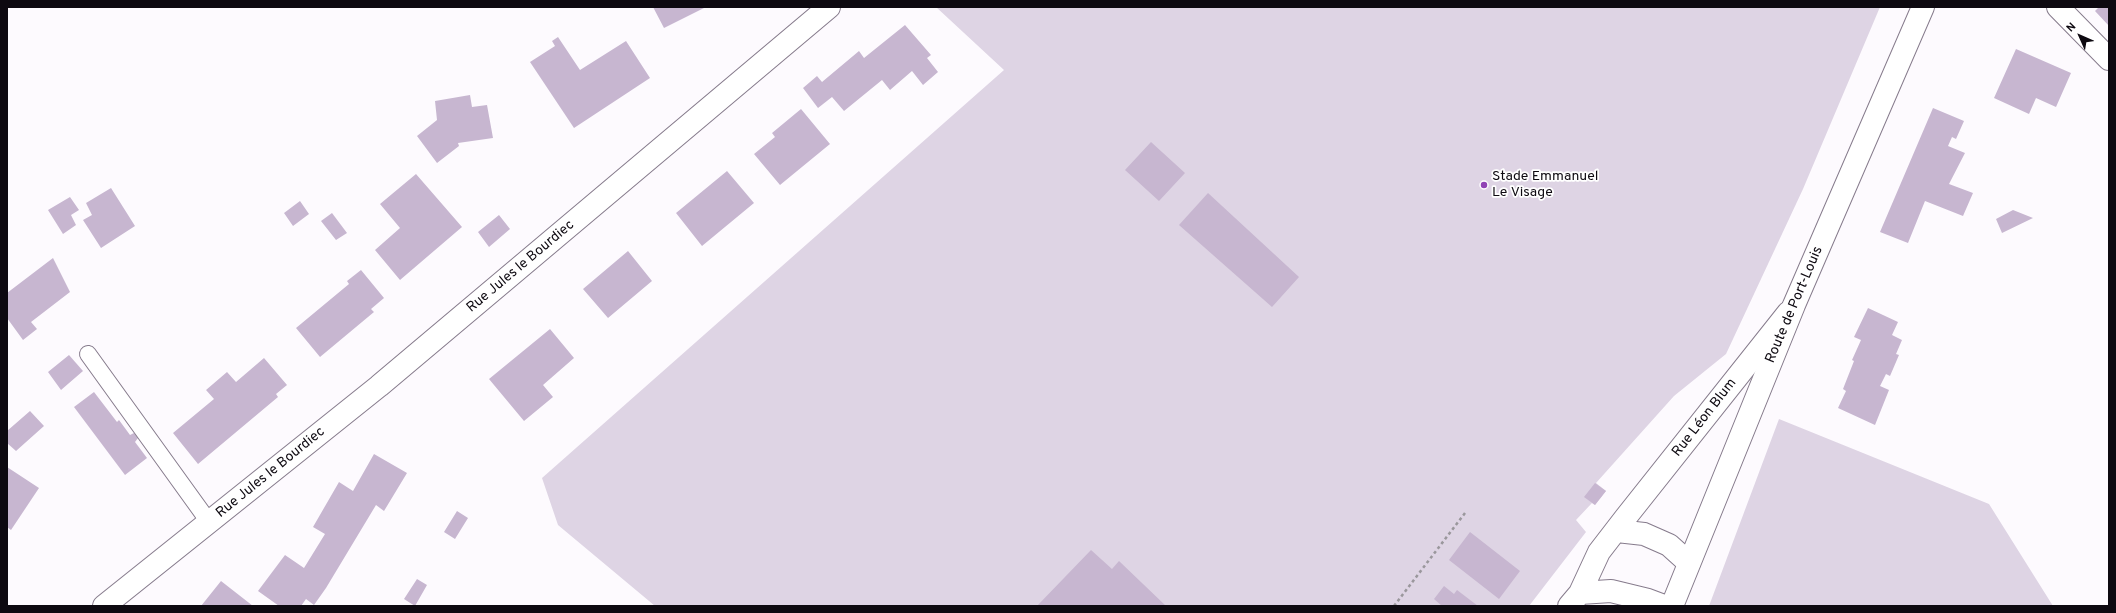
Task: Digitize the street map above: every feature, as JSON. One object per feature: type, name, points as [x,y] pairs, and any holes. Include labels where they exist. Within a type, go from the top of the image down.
[{"type":"street","name":"Rue Jules le Bourdiec","points":[[104,606],[379,386],[829,7]]},
{"type":"street","name":"Route de Port-Louis","points":[[1672,606],[1794,305],[1923,7]]},
{"type":"street","points":[[2058,7],[2109,59]]},
{"type":"street","name":"Rue Léon Blum","points":[[1574,600],[1599,552],[1794,305]]},
{"type":"street","points":[[1617,531],[1644,534],[1668,545],[1689,563]]},
{"type":"street","name":"Rue Léon Blum","points":[[1574,600],[1611,591],[1648,600],[1664,606]]},
{"type":"lane","name":"Rue Jules le Bourdiec","points":[[88,354],[209,522]]},
{"type":"path","points":[[1394,606],[1466,513]]},
{"type":"shaded area","points":[[936,7],[1880,7],[1803,189],[1726,354],[1674,396],[1596,483],[1606,491],[1595,505],[1592,503],[1576,520],[1586,532],[1529,606],[655,606],[558,525],[542,478],[1004,70]]},
{"type":"shaded area","points":[[1779,419],[1989,504],[2053,606],[1709,606]]},
{"type":"building","points":[[653,7],[706,7],[664,28]]},
{"type":"building","points":[[2099,7],[2109,7],[2109,26],[2095,11]]},
{"type":"building","points":[[905,25],[931,55],[927,58],[938,72],[923,85],[912,71],[890,90],[882,80],[844,111],[832,97],[818,108],[803,88],[817,76],[822,82],[859,51],[864,58]]},
{"type":"building","points":[[558,37],[580,70],[626,41],[650,78],[574,128],[530,62],[555,46],[552,41]]},
{"type":"building","points":[[2016,49],[2071,73],[2056,107],[2036,98],[2029,114],[1994,98]]},
{"type":"building","points":[[470,95],[472,107],[487,105],[493,138],[458,143],[459,146],[437,163],[417,136],[437,120],[435,101]]},
{"type":"building","points":[[1933,108],[1964,121],[1956,139],[1952,137],[1948,146],[1965,153],[1949,184],[1973,193],[1963,216],[1925,201],[1908,243],[1880,232]]},
{"type":"building","points":[[801,109],[830,144],[780,185],[754,154],[775,137],[772,133]]},
{"type":"building","points":[[1151,142],[1185,173],[1159,201],[1125,170]]},
{"type":"building","points":[[727,171],[754,203],[702,246],[676,213]]},
{"type":"building","points":[[416,174],[462,227],[400,280],[375,250],[400,228],[380,204]]},
{"type":"building","points":[[111,188],[135,226],[101,248],[83,220],[92,215],[86,203]]},
{"type":"building","points":[[1208,193],[1299,277],[1272,307],[1179,225]]},
{"type":"building","points":[[70,197],[79,210],[71,215],[76,225],[63,234],[48,210]]},
{"type":"building","points":[[300,201],[309,214],[293,226],[284,213]]},
{"type":"building","points":[[2013,210],[2033,218],[2002,233],[1996,219]]},
{"type":"building","points":[[332,213],[347,233],[336,240],[321,221]]},
{"type":"building","points":[[499,215],[510,229],[489,247],[478,232]]},
{"type":"building","points":[[628,251],[652,281],[608,318],[583,289]]},
{"type":"building","points":[[53,258],[70,292],[31,322],[37,329],[23,340],[7,318],[7,293]]},
{"type":"building","points":[[361,270],[384,298],[371,309],[374,312],[320,357],[296,328],[349,284],[347,281]]},
{"type":"building","points":[[1868,308],[1898,322],[1892,335],[1902,340],[1896,354],[1899,355],[1890,376],[1886,374],[1880,386],[1889,390],[1875,425],[1838,408],[1846,391],[1843,389],[1854,361],[1852,360],[1861,340],[1854,337]]},
{"type":"building","points":[[550,329],[574,358],[543,385],[553,397],[524,421],[489,379]]},
{"type":"building","points":[[69,355],[83,371],[61,390],[48,372]]},
{"type":"building","points":[[264,358],[287,385],[276,394],[278,397],[198,464],[173,433],[214,399],[206,390],[227,372],[236,382]]},
{"type":"building","points":[[94,392],[117,422],[119,420],[130,435],[134,433],[138,438],[135,442],[147,458],[125,475],[74,407]]},
{"type":"building","points":[[30,411],[44,426],[16,451],[7,443],[7,431]]},
{"type":"building","points":[[374,454],[407,473],[384,511],[376,505],[326,588],[314,605],[306,599],[301,606],[279,606],[258,591],[285,555],[304,568],[325,534],[313,527],[339,482],[353,491]]},
{"type":"building","points":[[7,467],[39,488],[11,530],[7,527]]},
{"type":"building","points":[[1595,483],[1606,491],[1595,505],[1584,497]]},
{"type":"building","points":[[457,511],[468,518],[455,539],[444,532]]},
{"type":"building","points":[[1470,532],[1520,571],[1499,599],[1449,560]]},
{"type":"building","points":[[1091,550],[1112,569],[1119,561],[1166,606],[1037,606]]},
{"type":"building","points":[[417,579],[427,585],[415,606],[404,599]]},
{"type":"building","points":[[221,581],[253,606],[201,606]]},
{"type":"building","points":[[1444,586],[1454,594],[1457,590],[1478,606],[1442,606],[1434,599]]},
{"type":"place","name":"Stade Emmanuel Le Visage","points":[[1484,185]]}]
